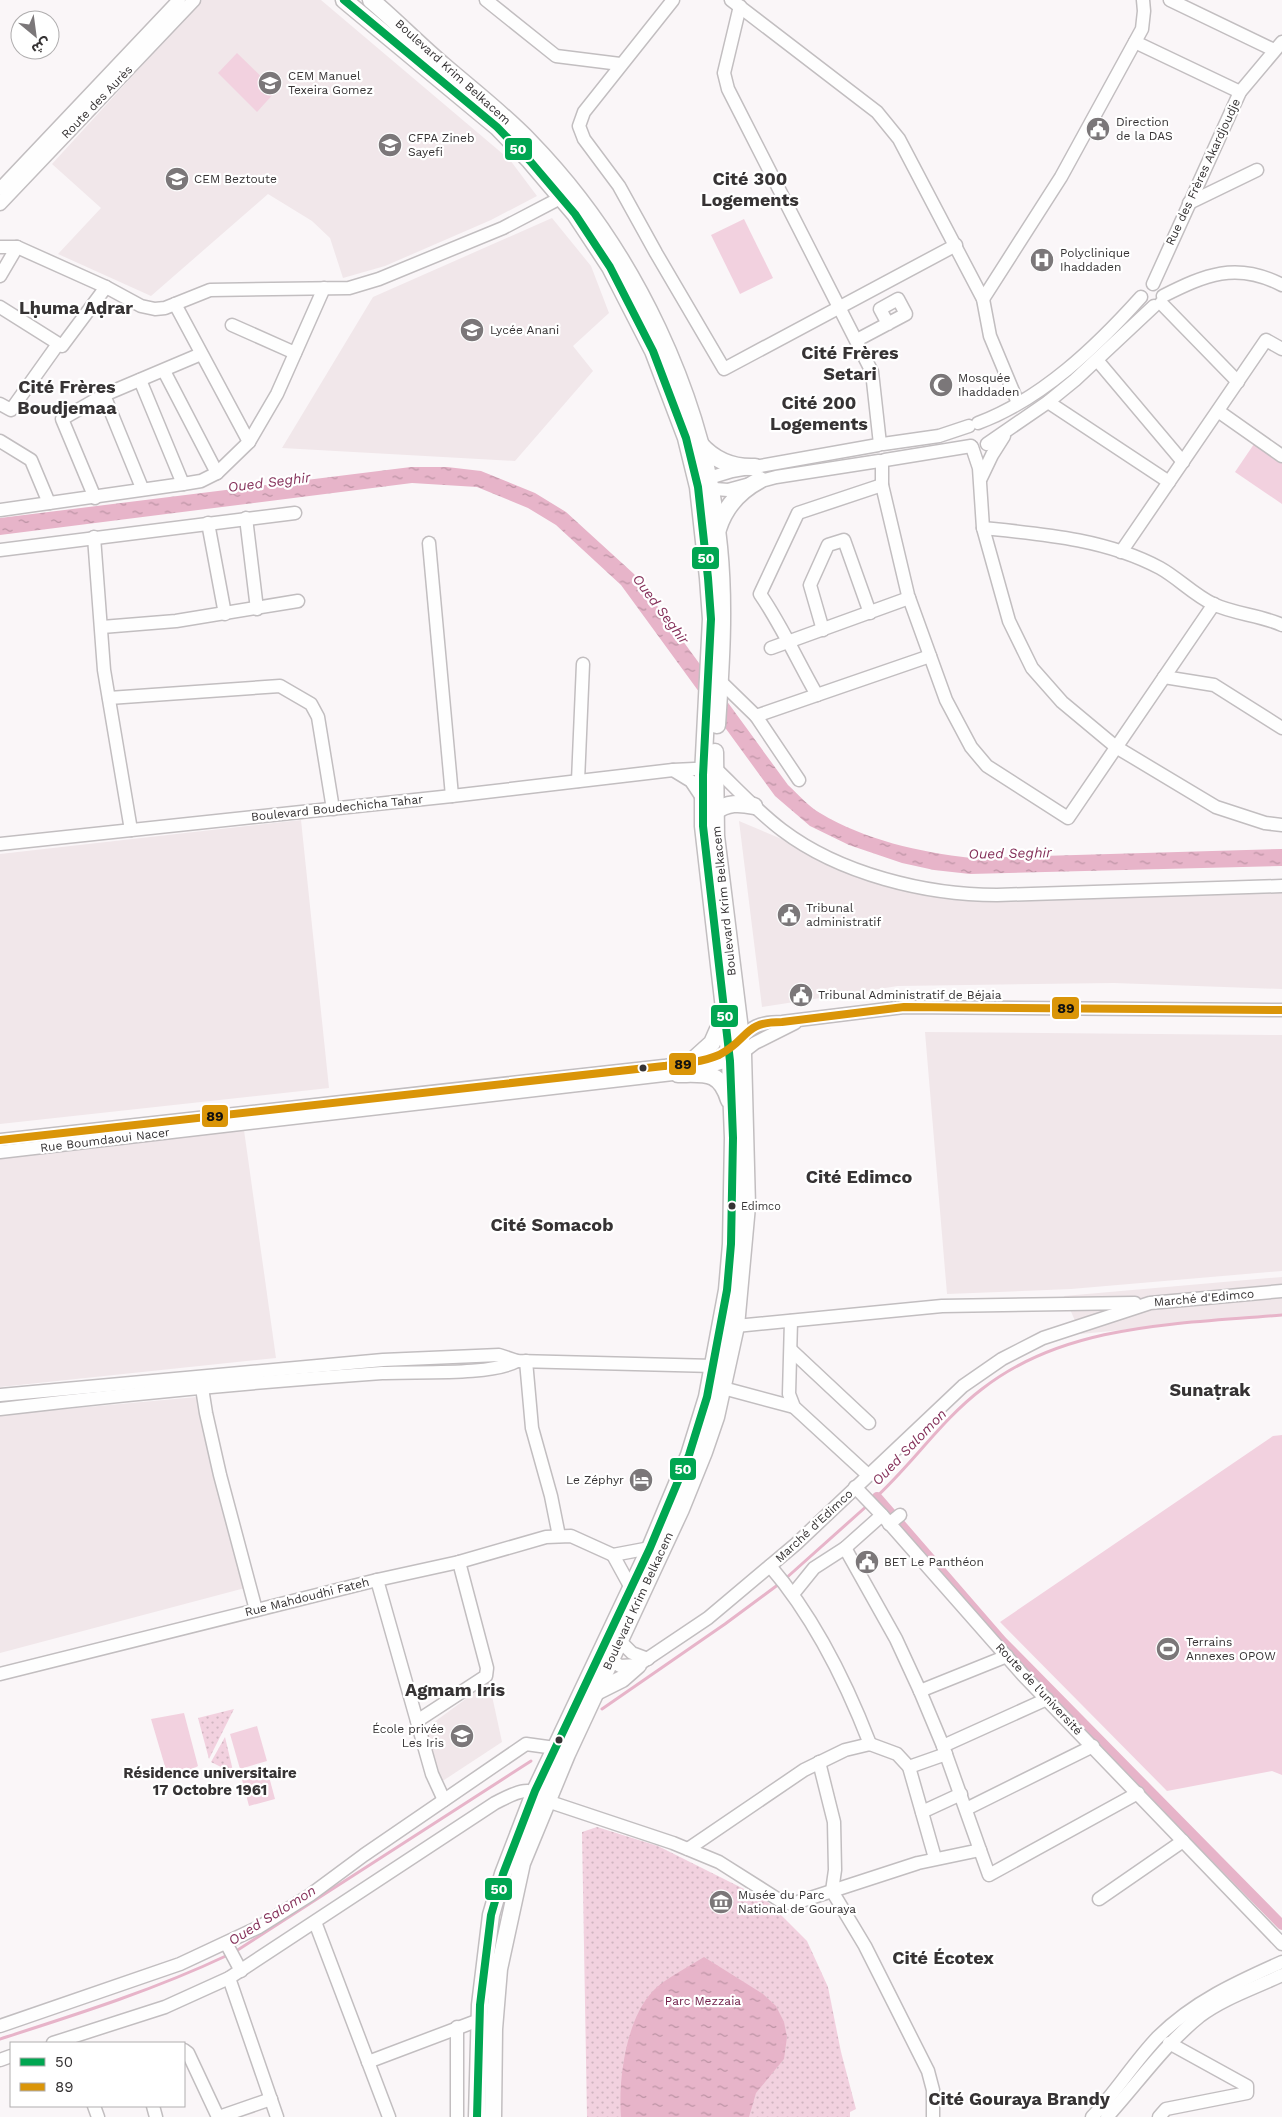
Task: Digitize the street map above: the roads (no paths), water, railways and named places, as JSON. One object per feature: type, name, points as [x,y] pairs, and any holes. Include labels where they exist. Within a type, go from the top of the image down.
[{"type":"main road","name":"Boulevard Krim Belkacem","points":[[344,0],[438,70]]},
{"type":"main road","points":[[359,0],[438,70]]},
{"type":"main road","name":"Boulevard Krim Belkacem","points":[[371,0],[438,70],[530,160],[567,195],[587,207],[647,305],[665,342],[686,396],[700,444],[706,485],[717,532],[721,569],[708,760],[703,799],[704,851],[724,1013],[736,1051],[732,1111],[730,1266],[714,1366],[701,1419],[689,1456],[650,1548],[630,1586],[605,1656],[596,1692],[537,1799],[503,1874],[492,1915],[478,2020],[477,2117]]},
{"type":"main road","name":"Boulevard Krim Belkacem","points":[[567,195],[575,214],[610,267],[638,318],[706,485],[714,677]]},
{"type":"main road","points":[[700,444],[711,455],[724,463],[745,468],[758,474],[750,486],[732,501],[717,532]]},
{"type":"main road","name":"Boulevard Krim Belkacem","points":[[493,2117],[494,2029],[499,1969],[537,1799],[555,1748],[605,1656],[620,1641],[681,1509],[710,1435],[723,1388],[736,1326],[747,1206],[723,902],[708,760]]},
{"type":"main road","points":[[715,812],[724,806],[734,804],[754,806]]},
{"type":"main road","points":[[690,1062],[712,1043],[721,1026],[724,1013]]},
{"type":"main road","points":[[678,1074],[709,1074],[714,1076],[725,1089],[732,1111]]},
{"type":"main road","points":[[596,1692],[622,1679],[643,1662]]},
{"type":"street","name":"Route des Aurès","points":[[0,189],[179,0]]},
{"type":"street","name":"Route des Aurès","points":[[0,204],[194,0]]},
{"type":"street","points":[[486,0],[556,56],[620,64]]},
{"type":"street","points":[[673,0],[620,64],[584,112],[579,126],[584,139],[619,186],[724,369],[956,245]]},
{"type":"street","points":[[983,299],[1061,177],[1142,29],[1144,11],[1142,0]]},
{"type":"street","points":[[1170,0],[1278,46]]},
{"type":"street","points":[[1018,403],[990,336],[983,299],[899,138],[877,112],[735,3],[724,73],[728,89],[743,122],[841,307],[872,372],[880,444],[890,452],[882,461],[882,485],[910,598],[946,700],[970,747],[987,766],[1068,818],[1214,604]]},
{"type":"street","points":[[1134,42],[1240,92]]},
{"type":"street","name":"Rue des Frères Akardjoudje","points":[[1153,284],[1240,92],[1278,46]]},
{"type":"street","points":[[1189,203],[1257,170]]},
{"type":"street","points":[[0,247],[17,246],[106,287],[141,306],[155,309],[175,304],[210,290],[349,288],[379,279],[503,228],[567,195]]},
{"type":"street","points":[[0,276],[17,246]]},
{"type":"street","points":[[706,485],[728,490],[758,474],[882,461],[952,448],[979,448],[1048,402],[1097,360],[1159,302],[1194,280],[1222,272],[1256,276],[1282,285]]},
{"type":"street","points":[[706,485],[880,444],[939,436],[974,425],[1032,396],[1070,367],[1141,297],[1143,288],[1153,284],[1159,286],[1159,302],[1238,382]]},
{"type":"street","points":[[0,307],[62,346],[106,287]]},
{"type":"street","points":[[0,510],[95,498],[142,488],[201,481],[218,473],[248,442],[276,394],[324,288]]},
{"type":"street","points":[[1141,297],[1146,304],[1159,302]]},
{"type":"street","points":[[175,304],[248,442]]},
{"type":"street","points":[[857,340],[888,324]]},
{"type":"street","points":[[232,325],[295,352]]},
{"type":"street","points":[[1121,552],[1266,340],[1282,349]]},
{"type":"street","points":[[0,404],[10,410],[58,344]]},
{"type":"street","points":[[95,498],[62,419],[104,395],[201,354]]},
{"type":"street","points":[[1097,360],[1183,462]]},
{"type":"street","points":[[164,371],[218,473]]},
{"type":"street","points":[[140,380],[183,484]]},
{"type":"street","points":[[104,395],[142,488]]},
{"type":"street","points":[[1048,402],[1169,482]]},
{"type":"street","points":[[1218,411],[1282,456]]},
{"type":"street","points":[[974,425],[989,431],[981,480]]},
{"type":"street","points":[[974,425],[965,439],[978,463],[981,480],[983,528],[1009,621],[1032,668],[1062,702],[1116,747],[1216,807],[1265,823],[1282,826]]},
{"type":"street","points":[[981,480],[992,455],[1012,427]]},
{"type":"street","points":[[0,441],[31,460],[49,503]]},
{"type":"street","points":[[952,448],[969,456],[977,467],[981,480]]},
{"type":"street","points":[[817,695],[787,643],[774,614],[760,594],[798,513],[882,485]]},
{"type":"street","points":[[0,550],[296,513]]},
{"type":"street","points":[[246,518],[257,609]]},
{"type":"street","points":[[208,523],[225,614]]},
{"type":"street","points":[[983,528],[1044,534],[1109,547],[1159,568],[1214,604],[1265,618],[1282,625]]},
{"type":"street","points":[[94,537],[104,670],[132,830]]},
{"type":"street","points":[[823,630],[810,585],[828,544],[844,540],[870,613]]},
{"type":"street","points":[[430,542],[452,796]]},
{"type":"street","points":[[771,648],[910,598]]},
{"type":"street","points":[[102,627],[225,614],[298,601]]},
{"type":"street","points":[[756,716],[930,656]]},
{"type":"street","points":[[578,781],[583,664]]},
{"type":"street","points":[[714,677],[756,716],[799,780]]},
{"type":"street","points":[[1164,677],[1214,685],[1282,728]]},
{"type":"street","points":[[109,698],[280,686],[311,704],[318,717],[333,809]]},
{"type":"street","points":[[708,760],[754,806],[796,840],[820,852],[901,884],[951,893],[997,895],[1282,886]]},
{"type":"street","name":"Boulevard Boudechicha Tahar","points":[[0,844],[452,796],[673,770],[708,760]]},
{"type":"street","points":[[673,770],[691,781],[703,799]]},
{"type":"street","points":[[736,1051],[755,1044],[800,1020],[912,1006],[1282,1010]]},
{"type":"street","name":"Rue Boumdaoui Nacer","points":[[0,1140],[690,1062],[736,1051]]},
{"type":"street","name":"Rue Boumdaoui Nacer","points":[[0,1152],[678,1074],[702,1070],[736,1051]]},
{"type":"street","name":"Marché d'Edimco","points":[[643,1662],[708,1618],[772,1568],[963,1386],[1002,1359],[1043,1338],[1150,1303],[1282,1291]]},
{"type":"street","points":[[736,1326],[942,1306],[1150,1303]]},
{"type":"street","points":[[791,1321],[789,1394],[794,1407],[868,1475]]},
{"type":"street","points":[[791,1350],[869,1424]]},
{"type":"street","points":[[0,1409],[383,1360],[499,1355],[521,1361],[714,1366]]},
{"type":"street","points":[[521,1361],[532,1428],[560,1536]]},
{"type":"street","points":[[0,1395],[201,1382]]},
{"type":"street","points":[[201,1382],[220,1474],[256,1610]]},
{"type":"street","points":[[723,1388],[794,1407]]},
{"type":"street","name":"Route de l'université","points":[[855,1487],[890,1519],[984,1623],[1007,1656],[1282,1944]]},
{"type":"street","points":[[791,1592],[814,1568],[890,1519]]},
{"type":"street","name":"Rue Mahdoudhi Fateh","points":[[0,1674],[377,1580],[459,1562],[546,1537],[571,1536],[613,1555]]},
{"type":"street","points":[[630,1586],[613,1555],[650,1548]]},
{"type":"street","points":[[845,1548],[896,1638],[920,1691],[945,1750],[989,1875],[1138,1793]]},
{"type":"street","points":[[417,1722],[486,1676],[487,1668],[459,1562]]},
{"type":"street","points":[[772,1568],[791,1592],[836,1671],[858,1714],[870,1744]]},
{"type":"street","points":[[377,1580],[432,1774],[444,1800]]},
{"type":"street","points":[[620,1641],[643,1662]]},
{"type":"street","points":[[605,1656],[626,1667],[643,1662]]},
{"type":"street","points":[[920,1691],[1007,1656]]},
{"type":"street","points":[[909,1767],[1048,1699]]},
{"type":"street","points":[[0,2026],[180,1964],[227,1945],[310,1895],[526,1744],[555,1748]]},
{"type":"street","points":[[688,1849],[819,1762],[845,1750],[870,1744],[897,1754],[909,1767],[935,1858]]},
{"type":"street","points":[[966,1809],[1093,1746]]},
{"type":"street","points":[[819,1762],[834,1822],[835,1870],[832,1891],[866,1946],[928,2071],[933,2090],[933,2117]]},
{"type":"street","points":[[70,2041],[165,2007],[229,1978],[240,1968],[316,1922],[495,1803],[522,1790],[537,1799],[688,1849],[720,1862],[779,1900],[792,1904],[935,1858],[980,1850]]},
{"type":"street","points":[[922,1812],[961,1794]]},
{"type":"street","points":[[1099,1899],[1184,1841]]},
{"type":"street","points":[[316,1922],[389,2117]]},
{"type":"street","points":[[227,1945],[240,1968]]},
{"type":"street","points":[[1092,2117],[1143,2054],[1174,2023],[1215,1993],[1282,1962]]},
{"type":"street","points":[[1107,2117],[1170,2043],[1201,2016],[1222,2002],[1282,1975]]},
{"type":"street","points":[[229,1978],[277,2117]]},
{"type":"street","points":[[368,2062],[478,2020]]},
{"type":"street","points":[[457,2027],[457,2117]]},
{"type":"street","points":[[1159,2117],[1166,2109],[1247,2093],[1247,2086],[1170,2043]]},
{"type":"street","points":[[185,2051],[188,2053],[218,2117],[271,2099]]},
{"type":"water","points":[[411,467],[447,467],[481,471],[535,493],[566,512],[634,574],[788,785],[811,807],[855,831],[912,848],[971,858],[1282,849],[1282,866],[970,874],[934,870],[902,863],[849,845],[810,826],[775,796],[621,585],[556,525],[528,508],[477,487],[412,483],[0,535],[0,518]]},
{"type":"water","points":[[704,1957],[763,1994],[776,2006],[784,2022],[787,2037],[784,2059],[756,2093],[749,2117],[621,2117],[620,2102],[623,2068],[630,2033],[636,2017],[657,1987]]},
{"type":"waterway","name":"Oued Salomon","points":[[873,1500],[967,1401],[1015,1367],[1050,1351],[1087,1339],[1125,1331],[1164,1325],[1282,1315]]},
{"type":"waterway","points":[[877,1497],[1002,1641],[1282,1925]]},
{"type":"waterway","name":"Oued Salomon","points":[[784,1580],[869,1504]]},
{"type":"waterway","name":"Oued Salomon","points":[[602,1709],[725,1624],[779,1584]]},
{"type":"waterway","name":"Oued Salomon","points":[[233,1953],[531,1761]]},
{"type":"waterway","name":"Oued Salomon","points":[[0,2039],[87,2011],[200,1968],[228,1955]]},
{"type":"place","name":"CEM Manuel Texeira Gomez","points":[[270,83]]},
{"type":"place","name":"Direction de la DAS","points":[[1098,129]]},
{"type":"place","name":"CFPA Zineb Sayefi","points":[[390,145]]},
{"type":"place","name":"CEM Beztoute","points":[[177,179]]},
{"type":"place","name":"Polyclinique Ihaddaden","points":[[1042,260]]},
{"type":"place","name":"Lycée Anani","points":[[472,330]]},
{"type":"place","name":"Mosquée Ihaddaden","points":[[941,385]]},
{"type":"place","name":"Tribunal administratif","points":[[789,915]]},
{"type":"place","name":"Tribunal Administratif de Béjaia","points":[[801,995]]},
{"type":"place","name":"Edimco","points":[[732,1206]]},
{"type":"place","name":"Le Zéphyr","points":[[641,1480]]},
{"type":"place","name":"BET Le Panthéon","points":[[867,1562]]},
{"type":"place","name":"Terrains Annexes OPOW","points":[[1168,1649]]},
{"type":"place","name":"École privée Les Iris","points":[[462,1736]]},
{"type":"place","name":"Musée du Parc National de Gouraya","points":[[721,1902]]},
{"type":"district","name":"Cité 300 Logements","points":[[750,188]]},
{"type":"district","name":"Lḥuma Aḍrar","points":[[76,307]]},
{"type":"district","name":"Cité Frères Setari","points":[[850,362]]},
{"type":"district","name":"Cité Frères Boudjemaa","points":[[67,396]]},
{"type":"district","name":"Cité 200 Logements","points":[[819,412]]},
{"type":"district","name":"Cité Edimco","points":[[859,1176]]},
{"type":"district","name":"Cité Somacob","points":[[552,1224]]},
{"type":"district","name":"Sunaṭrak","points":[[1210,1389]]},
{"type":"district","name":"Agmam Iris","points":[[455,1689]]},
{"type":"district","name":"Résidence universitaire 17 Octobre 1961","points":[[210,1782]]},
{"type":"district","name":"Cité Écotex","points":[[943,1957]]},
{"type":"district","name":"Cité Gouraya Brandy","points":[[1019,2098]]},
{"type":"water label","name":"Oued Seghir","points":[[269,482]]},
{"type":"water label","name":"Oued Seghir","points":[[661,609]]},
{"type":"water label","name":"Oued Seghir","points":[[1010,853]]},
{"type":"park label","name":"Parc Mezzaia","points":[[703,2001]]}]
